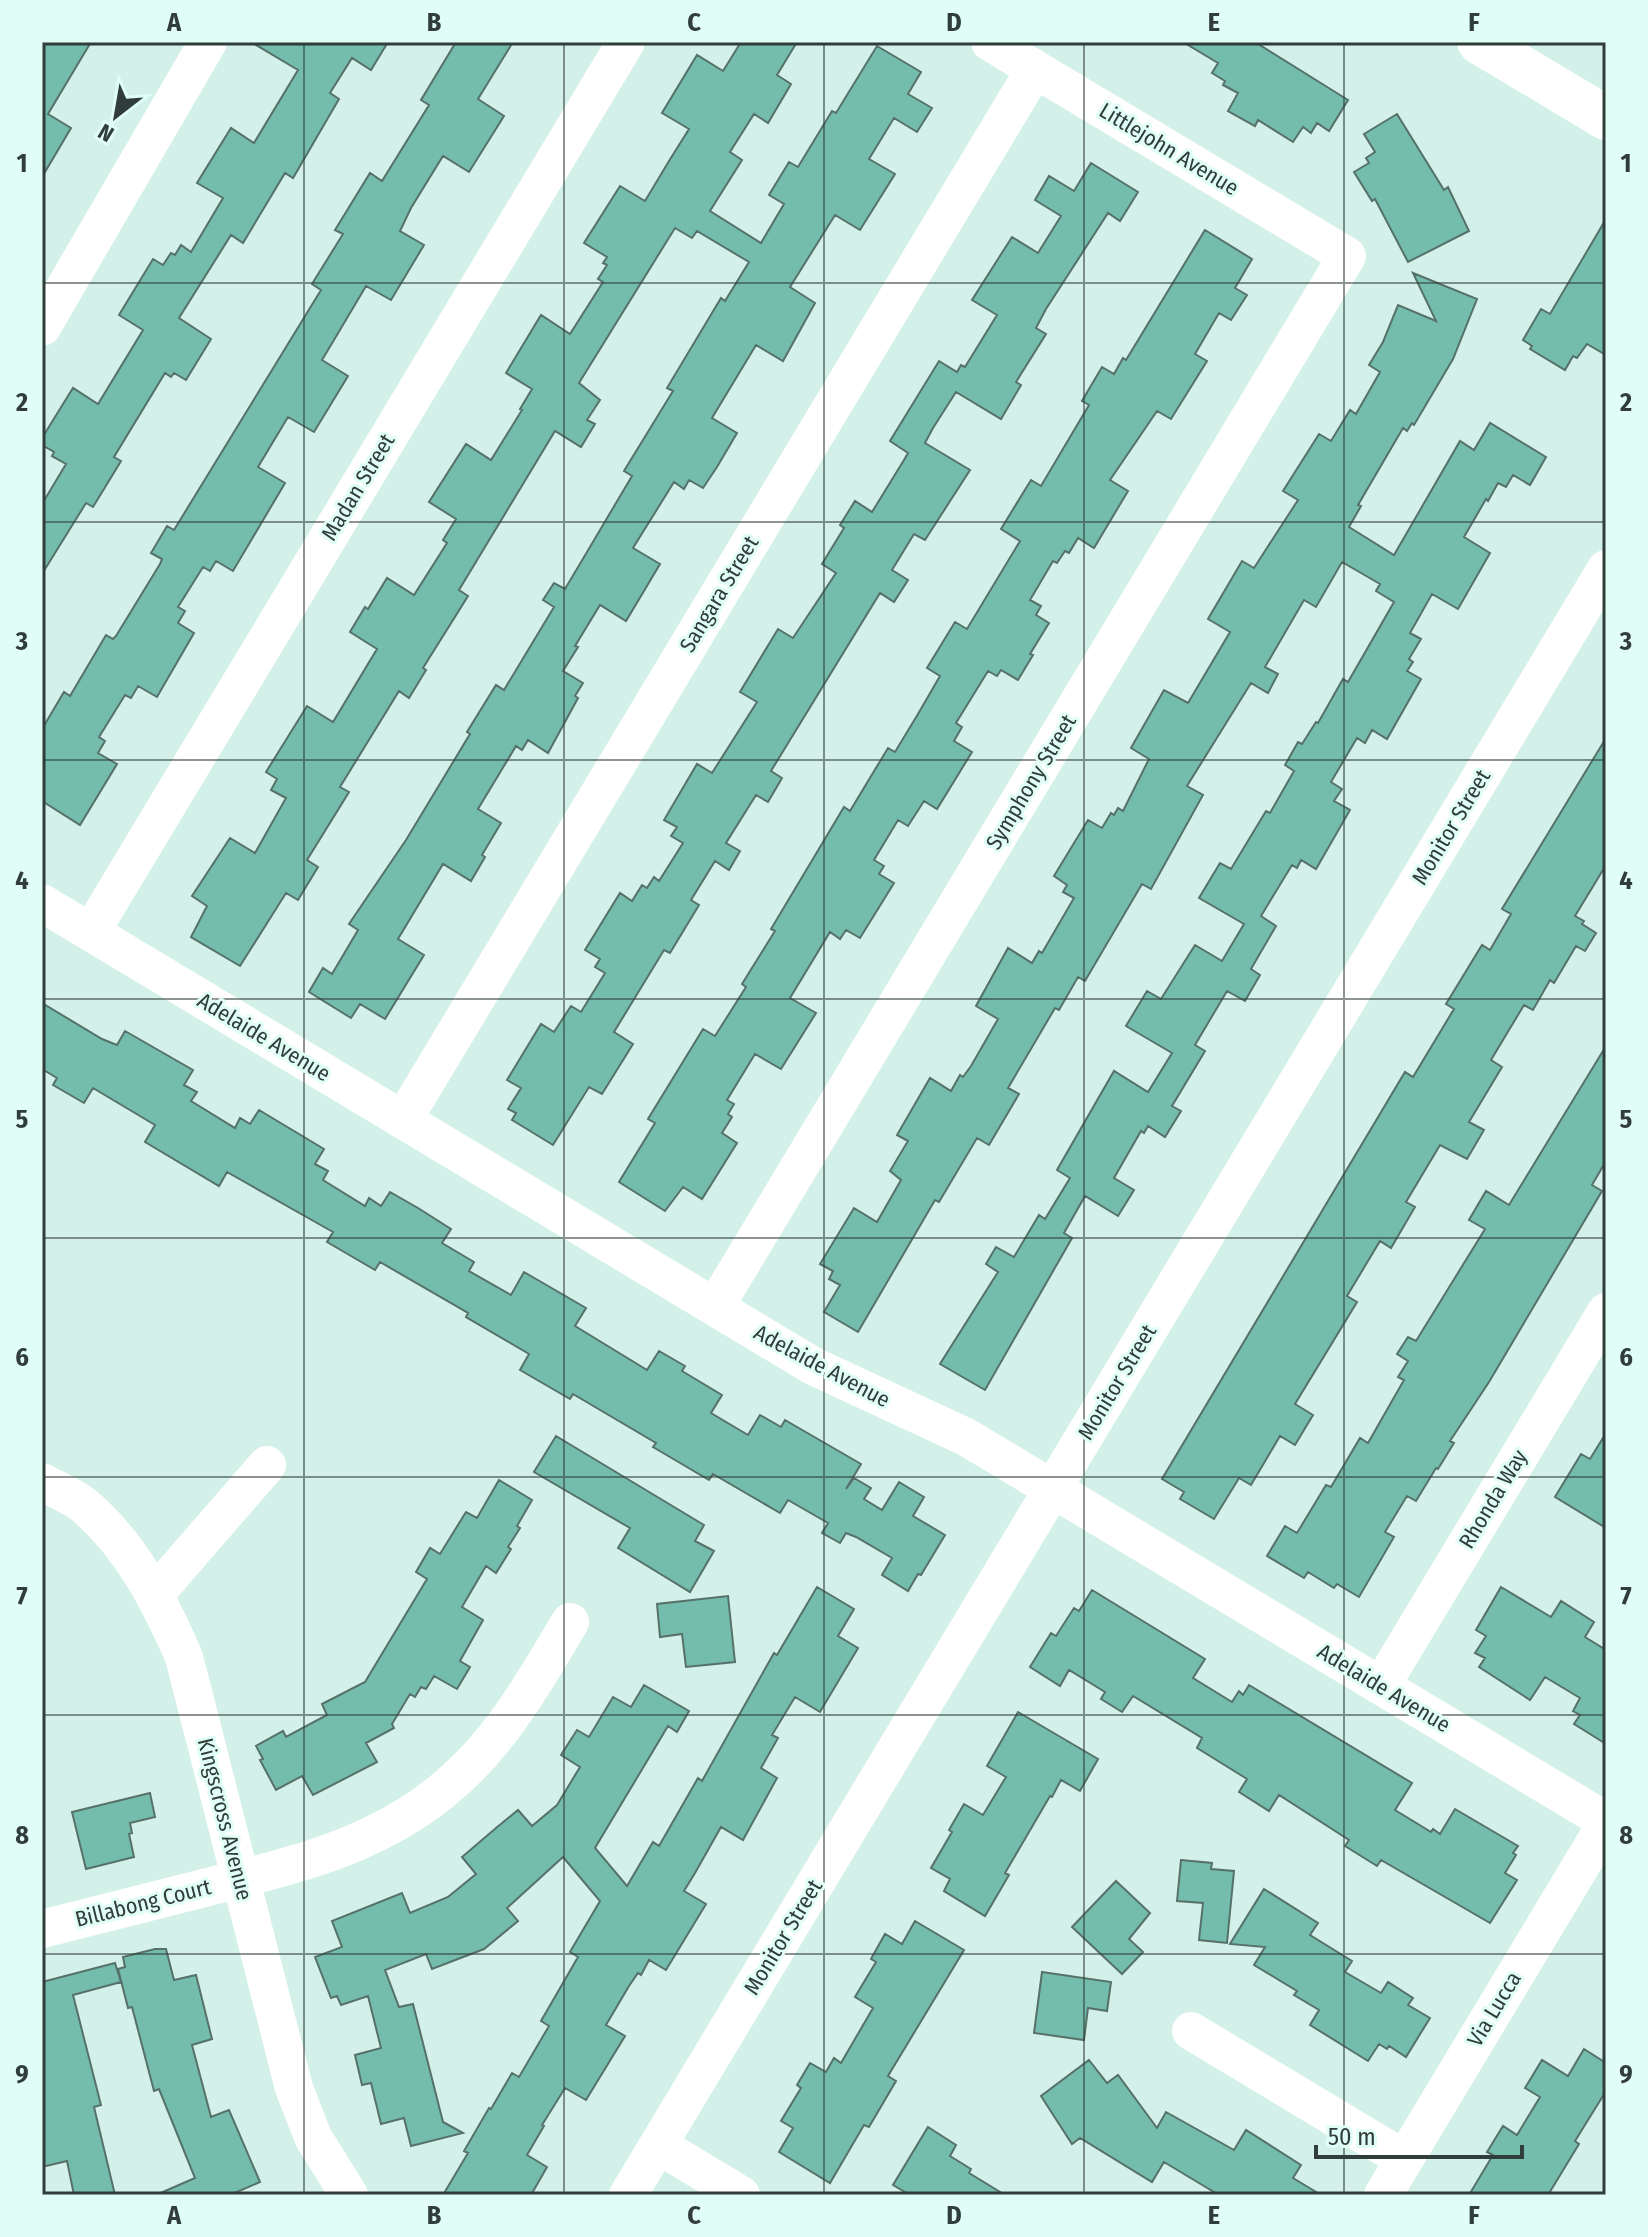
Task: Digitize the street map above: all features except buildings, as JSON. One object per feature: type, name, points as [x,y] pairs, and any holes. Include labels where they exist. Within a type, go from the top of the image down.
[{"type":"main road","points":[[1479,42],[1606,118]]},
{"type":"street","points":[[42,327],[208,42]]},
{"type":"street","name":"Madan Street","points":[[91,932],[626,42]]},
{"type":"street","name":"Littlejohn Avenue","points":[[990,42],[1347,256]]},
{"type":"street","name":"Sangara Street","points":[[403,1120],[1035,69]]},
{"type":"street","name":"Symphony Street","points":[[715,1307],[1347,256]]},
{"type":"street","name":"Monitor Street","points":[[628,2195],[1606,569]]},
{"type":"street","name":"Adelaide Avenue","points":[[42,903],[813,1366],[966,1437],[1053,1488],[1606,1823]]},
{"type":"street","name":"Rhonda Way","points":[[1381,1686],[1596,1351],[1606,1312]]},
{"type":"street","points":[[155,1594],[267,1465]]},
{"type":"street","name":"Kingscross Avenue","points":[[42,1482],[84,1505],[120,1543],[155,1594],[184,1657],[294,2088],[313,2137],[349,2195]]},
{"type":"street","name":"Billabong Court","points":[[42,1929],[320,1858],[369,1838],[415,1812],[456,1780],[492,1742],[523,1699],[570,1622]]},
{"type":"street","name":"Via Lucca","points":[[1383,2195],[1606,1823]]},
{"type":"street","points":[[1191,2031],[1404,2159]]},
{"type":"street","points":[[658,2145],[741,2195]]}]
